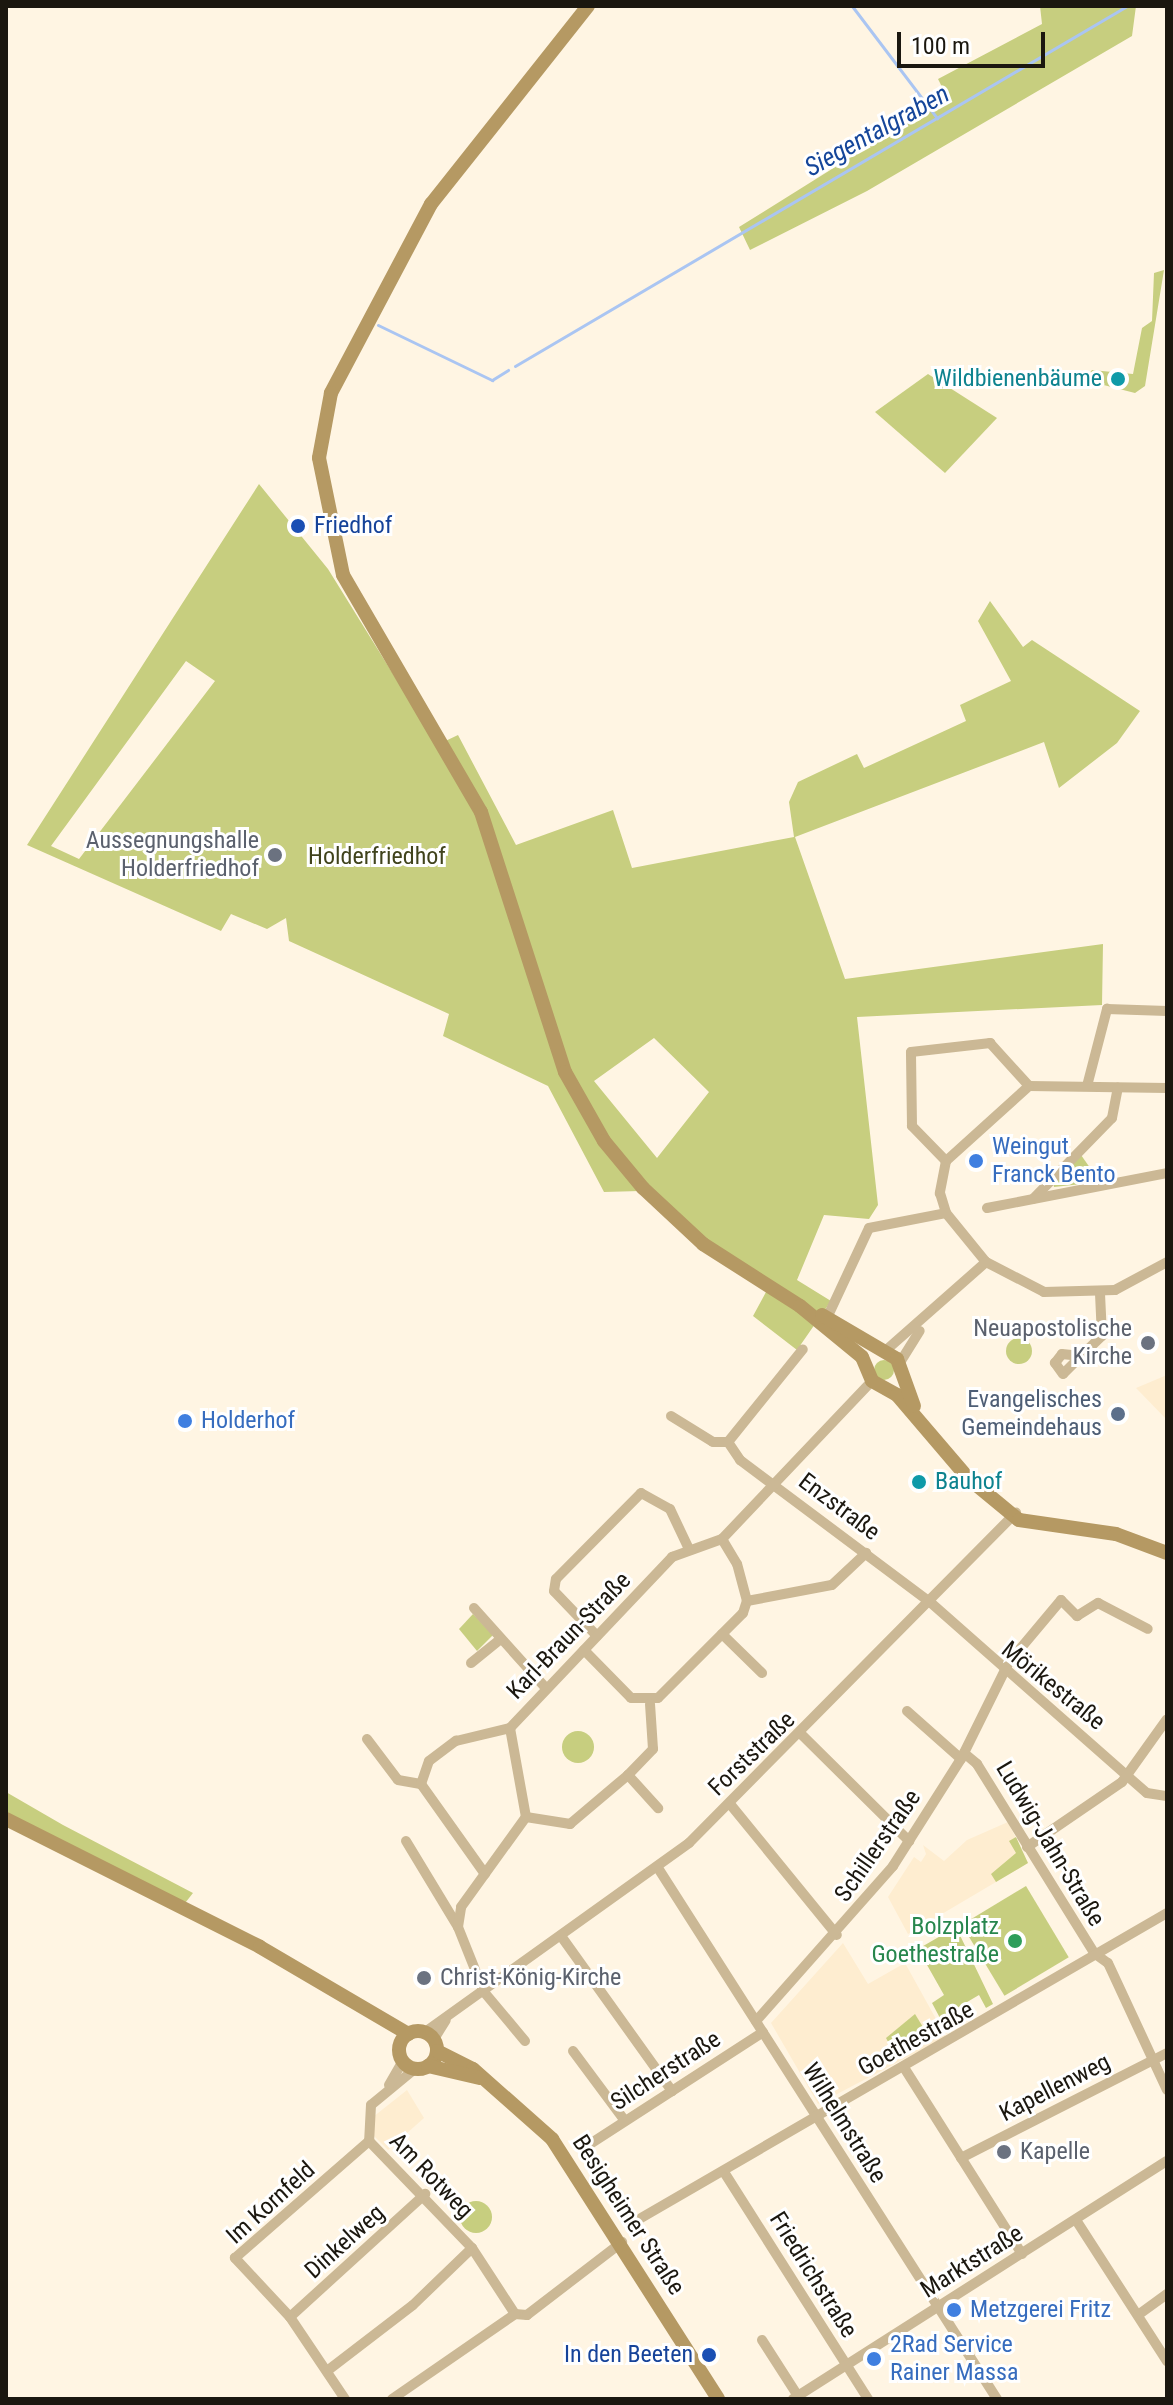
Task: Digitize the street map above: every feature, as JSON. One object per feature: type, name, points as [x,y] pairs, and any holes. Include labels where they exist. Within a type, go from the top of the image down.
[{"type":"street","points":[[588,6],[416,228],[323,412],[322,490],[353,596],[492,837],[547,1024],[583,1106],[653,1198],[760,1282],[899,1369],[925,1427]]},
{"type":"street","points":[[1087,1086],[1107,1009],[1167,1011]]},
{"type":"street","points":[[946,1161],[912,1126],[911,1052],[990,1043],[1029,1086]]},
{"type":"street","points":[[1167,1088],[1029,1086],[946,1161],[940,1193],[946,1213],[986,1262],[1044,1292],[1100,1294],[1167,1262]]},
{"type":"street","points":[[1031,1200],[1112,1118],[1118,1088]]},
{"type":"street","points":[[987,1208],[1167,1173]]},
{"type":"street","points":[[827,1318],[869,1228],[946,1213]]},
{"type":"street","points":[[877,1357],[928,1320],[986,1262]]},
{"type":"street","points":[[1081,1356],[1102,1336],[1100,1294]]},
{"type":"street","points":[[800,1306],[827,1318],[877,1357],[878,1383],[1000,1505],[1016,1514],[1051,1525],[1116,1534],[1167,1553]]},
{"type":"street","points":[[597,1636],[554,1591],[556,1579],[641,1493],[670,1509],[688,1547],[722,1539],[774,1483],[878,1383],[899,1369],[928,1320]]},
{"type":"street","points":[[728,1442],[803,1349]]},
{"type":"street","name":"Enzstraße","points":[[671,1416],[713,1442],[728,1442],[774,1483],[930,1602]]},
{"type":"street","name":"Forststraße","points":[[432,2041],[450,2015],[658,1868],[730,1804],[802,1735],[1016,1514]]},
{"type":"street","points":[[722,1539],[747,1601]]},
{"type":"street","name":"Karl-Braun-Straße","points":[[526,1817],[510,1728],[545,1687],[688,1547]]},
{"type":"street","points":[[458,1927],[461,1907],[526,1817],[570,1824],[628,1775],[653,1749],[650,1704],[722,1634],[747,1601],[832,1585],[866,1553]]},
{"type":"street","name":"Schillerstraße","points":[[756,2021],[837,1935],[909,1841],[961,1758],[1002,1672],[1061,1600],[1077,1616],[1098,1603],[1148,1629]]},
{"type":"street","name":"Mörikestraße","points":[[930,1602],[1002,1672],[1125,1774],[1155,1798],[1167,1796]]},
{"type":"street","points":[[474,1608],[545,1687]]},
{"type":"street","points":[[722,1634],[762,1673]]},
{"type":"street","points":[[471,1663],[501,1639]]},
{"type":"street","points":[[584,1650],[631,1698],[650,1704]]},
{"type":"street","name":"Ludwig-Jahn-Straße","points":[[907,1711],[961,1758],[1027,1847],[1101,1957],[1167,2090]]},
{"type":"street","points":[[1027,1847],[1125,1774],[1167,1719]]},
{"type":"street","points":[[421,1784],[429,1761],[456,1741],[510,1728]]},
{"type":"street","points":[[802,1735],[909,1841]]},
{"type":"street","points":[[367,1739],[398,1780],[421,1784],[485,1874]]},
{"type":"street","points":[[628,1775],[658,1808]]},
{"type":"street","points":[[730,1804],[837,1935]]},
{"type":"street","points":[[6,1819],[374,2010],[404,2038],[416,2065]]},
{"type":"street","points":[[406,1841],[458,1927],[484,1992],[525,2041]]},
{"type":"street","name":"Wilhelmstraße","points":[[658,1868],[997,2399]]},
{"type":"street","name":"Goethestraße","points":[[641,2218],[1101,1957],[1167,1913]]},
{"type":"street","points":[[561,1936],[672,2091]]},
{"type":"street","name":"Silcherstraße","points":[[590,2144],[763,2032]]},
{"type":"street","points":[[404,2038],[432,2041],[416,2065]]},
{"type":"street","name":"Besigheimer Straße","points":[[432,2041],[484,2079],[552,2139],[622,2242],[718,2399]]},
{"type":"street","points":[[573,2051],[625,2121]]},
{"type":"street","name":"Kapellenweg","points":[[961,2158],[1167,2053]]},
{"type":"street","points":[[416,2065],[484,2079]]},
{"type":"street","name":"Am Rotweg","points":[[416,2065],[386,2090],[368,2111],[369,2141],[425,2194],[472,2248],[515,2314]]},
{"type":"street","points":[[905,2069],[1022,2254]]},
{"type":"street","name":"Im Kornfeld","points":[[345,2399],[290,2317],[235,2258],[369,2141]]},
{"type":"street","name":"Marktstraße","points":[[762,2340],[796,2397],[1167,2161]]},
{"type":"street","name":"Friedrichstraße","points":[[724,2172],[868,2399]]},
{"type":"street","name":"Dinkelweg","points":[[290,2317],[425,2194]]},
{"type":"street","points":[[1076,2220],[1167,2361]]},
{"type":"street","points":[[392,2399],[515,2314],[527,2315],[622,2242]]},
{"type":"street","name":"Am Rotweg","points":[[327,2371],[413,2305],[472,2248]]},
{"type":"street","points":[[1138,2315],[1167,2294]]},
{"type":"shaded area","points":[[1167,1375],[1167,1420],[1136,1388]]},
{"type":"shaded area","points":[[1008,1822],[1028,1863],[908,1934],[888,1897],[914,1857],[921,1862],[926,1854],[923,1845],[944,1861],[967,1840]]},
{"type":"shaded area","points":[[843,1943],[868,1984],[905,1963],[946,2037],[818,2104],[771,2023]]},
{"type":"shaded area","points":[[407,2090],[424,2118],[388,2150],[374,2136],[373,2117]]},
{"type":"green space","points":[[1040,6],[1136,6],[1132,36],[867,191],[750,250],[739,227],[947,97],[938,79],[1042,24]]},
{"type":"green space","points":[[1164,270],[1145,386],[1135,393],[1084,380],[1092,370],[1133,374],[1142,328],[1152,321],[1154,273]]},
{"type":"green space","points":[[928,374],[997,418],[945,473],[875,412]]},
{"type":"green space","name":"Holderfriedhof","points":[[259,484],[328,569],[437,745],[458,735],[516,845],[613,810],[632,868],[794,837],[789,802],[798,782],[857,754],[864,768],[966,721],[960,705],[1011,681],[978,621],[990,601],[1023,647],[1032,640],[1140,711],[1117,743],[1059,788],[1044,742],[795,837],[845,979],[1103,944],[1102,1005],[857,1017],[878,1205],[869,1219],[824,1215],[797,1280],[831,1301],[797,1350],[753,1316],[766,1292],[640,1191],[604,1192],[548,1086],[443,1036],[449,1014],[289,941],[286,918],[267,929],[231,914],[221,931],[27,845]],"holes":[[[186,661],[215,681],[79,859],[51,846]],[[654,1038],[709,1092],[657,1158],[594,1081]]]},
{"type":"green space","points":[[1081,1155],[1100,1182],[1054,1187],[1053,1181]]},
{"type":"green space","points":[[1019,1338],[1028,1342],[1032,1351],[1028,1360],[1019,1364],[1010,1360],[1006,1351],[1010,1342]]},
{"type":"green space","points":[[880,1360],[888,1360],[894,1370],[888,1380],[880,1380],[874,1374],[874,1366]]},
{"type":"green space","points":[[473,1614],[493,1635],[477,1651],[459,1629]]},
{"type":"green space","points":[[578,1731],[589,1736],[594,1747],[589,1758],[578,1763],[567,1758],[562,1747],[567,1736]]},
{"type":"green space","points":[[6,1792],[193,1893],[178,1912],[6,1822]]},
{"type":"green space","points":[[1016,1837],[1028,1863],[996,1882],[991,1874],[1016,1853],[1009,1841]]},
{"type":"green space","name":"Bolzplatz Goethestraße","points":[[1026,1886],[1069,1957],[1004,1996],[962,1925]]},
{"type":"green space","points":[[956,1927],[993,2004],[986,2008],[979,1995],[940,2018],[932,2003],[944,1995],[918,1949]]},
{"type":"green space","points":[[915,2014],[926,2032],[893,2051],[886,2038]]},
{"type":"green space","points":[[476,2201],[487,2206],[492,2217],[487,2228],[476,2233],[465,2228],[460,2217],[465,2206]]},
{"type":"waterway","points":[[852,6],[937,118]]},
{"type":"waterway","name":"Siegentalgraben","points":[[515,366],[1127,6]]},
{"type":"waterway","points":[[378,325],[492,380],[508,370]]},
{"type":"place","name":"Wildbienenbäume","points":[[1118,379]]},
{"type":"place","name":"Friedhof","points":[[298,526]]},
{"type":"place","name":"Aussegnungshalle Holderfriedhof","points":[[275,855]]},
{"type":"place","name":"Weingut Franck Bento","points":[[976,1161]]},
{"type":"place","name":"Neuapostolische Kirche","points":[[1148,1343]]},
{"type":"place","name":"Evangelisches Gemeindehaus","points":[[1118,1414]]},
{"type":"place","name":"Holderhof","points":[[185,1421]]},
{"type":"place","name":"Bauhof","points":[[919,1482]]},
{"type":"place","name":"Bolzplatz Goethestraße","points":[[1015,1941]]},
{"type":"place","name":"Christ-König-Kirche","points":[[424,1978]]},
{"type":"place","name":"Kapelle","points":[[1004,2152]]},
{"type":"place","name":"Metzgerei Fritz","points":[[954,2310]]},
{"type":"place","name":"In den Beeten","points":[[709,2355]]},
{"type":"place","name":"2Rad Service Rainer Massa","points":[[874,2359]]}]
